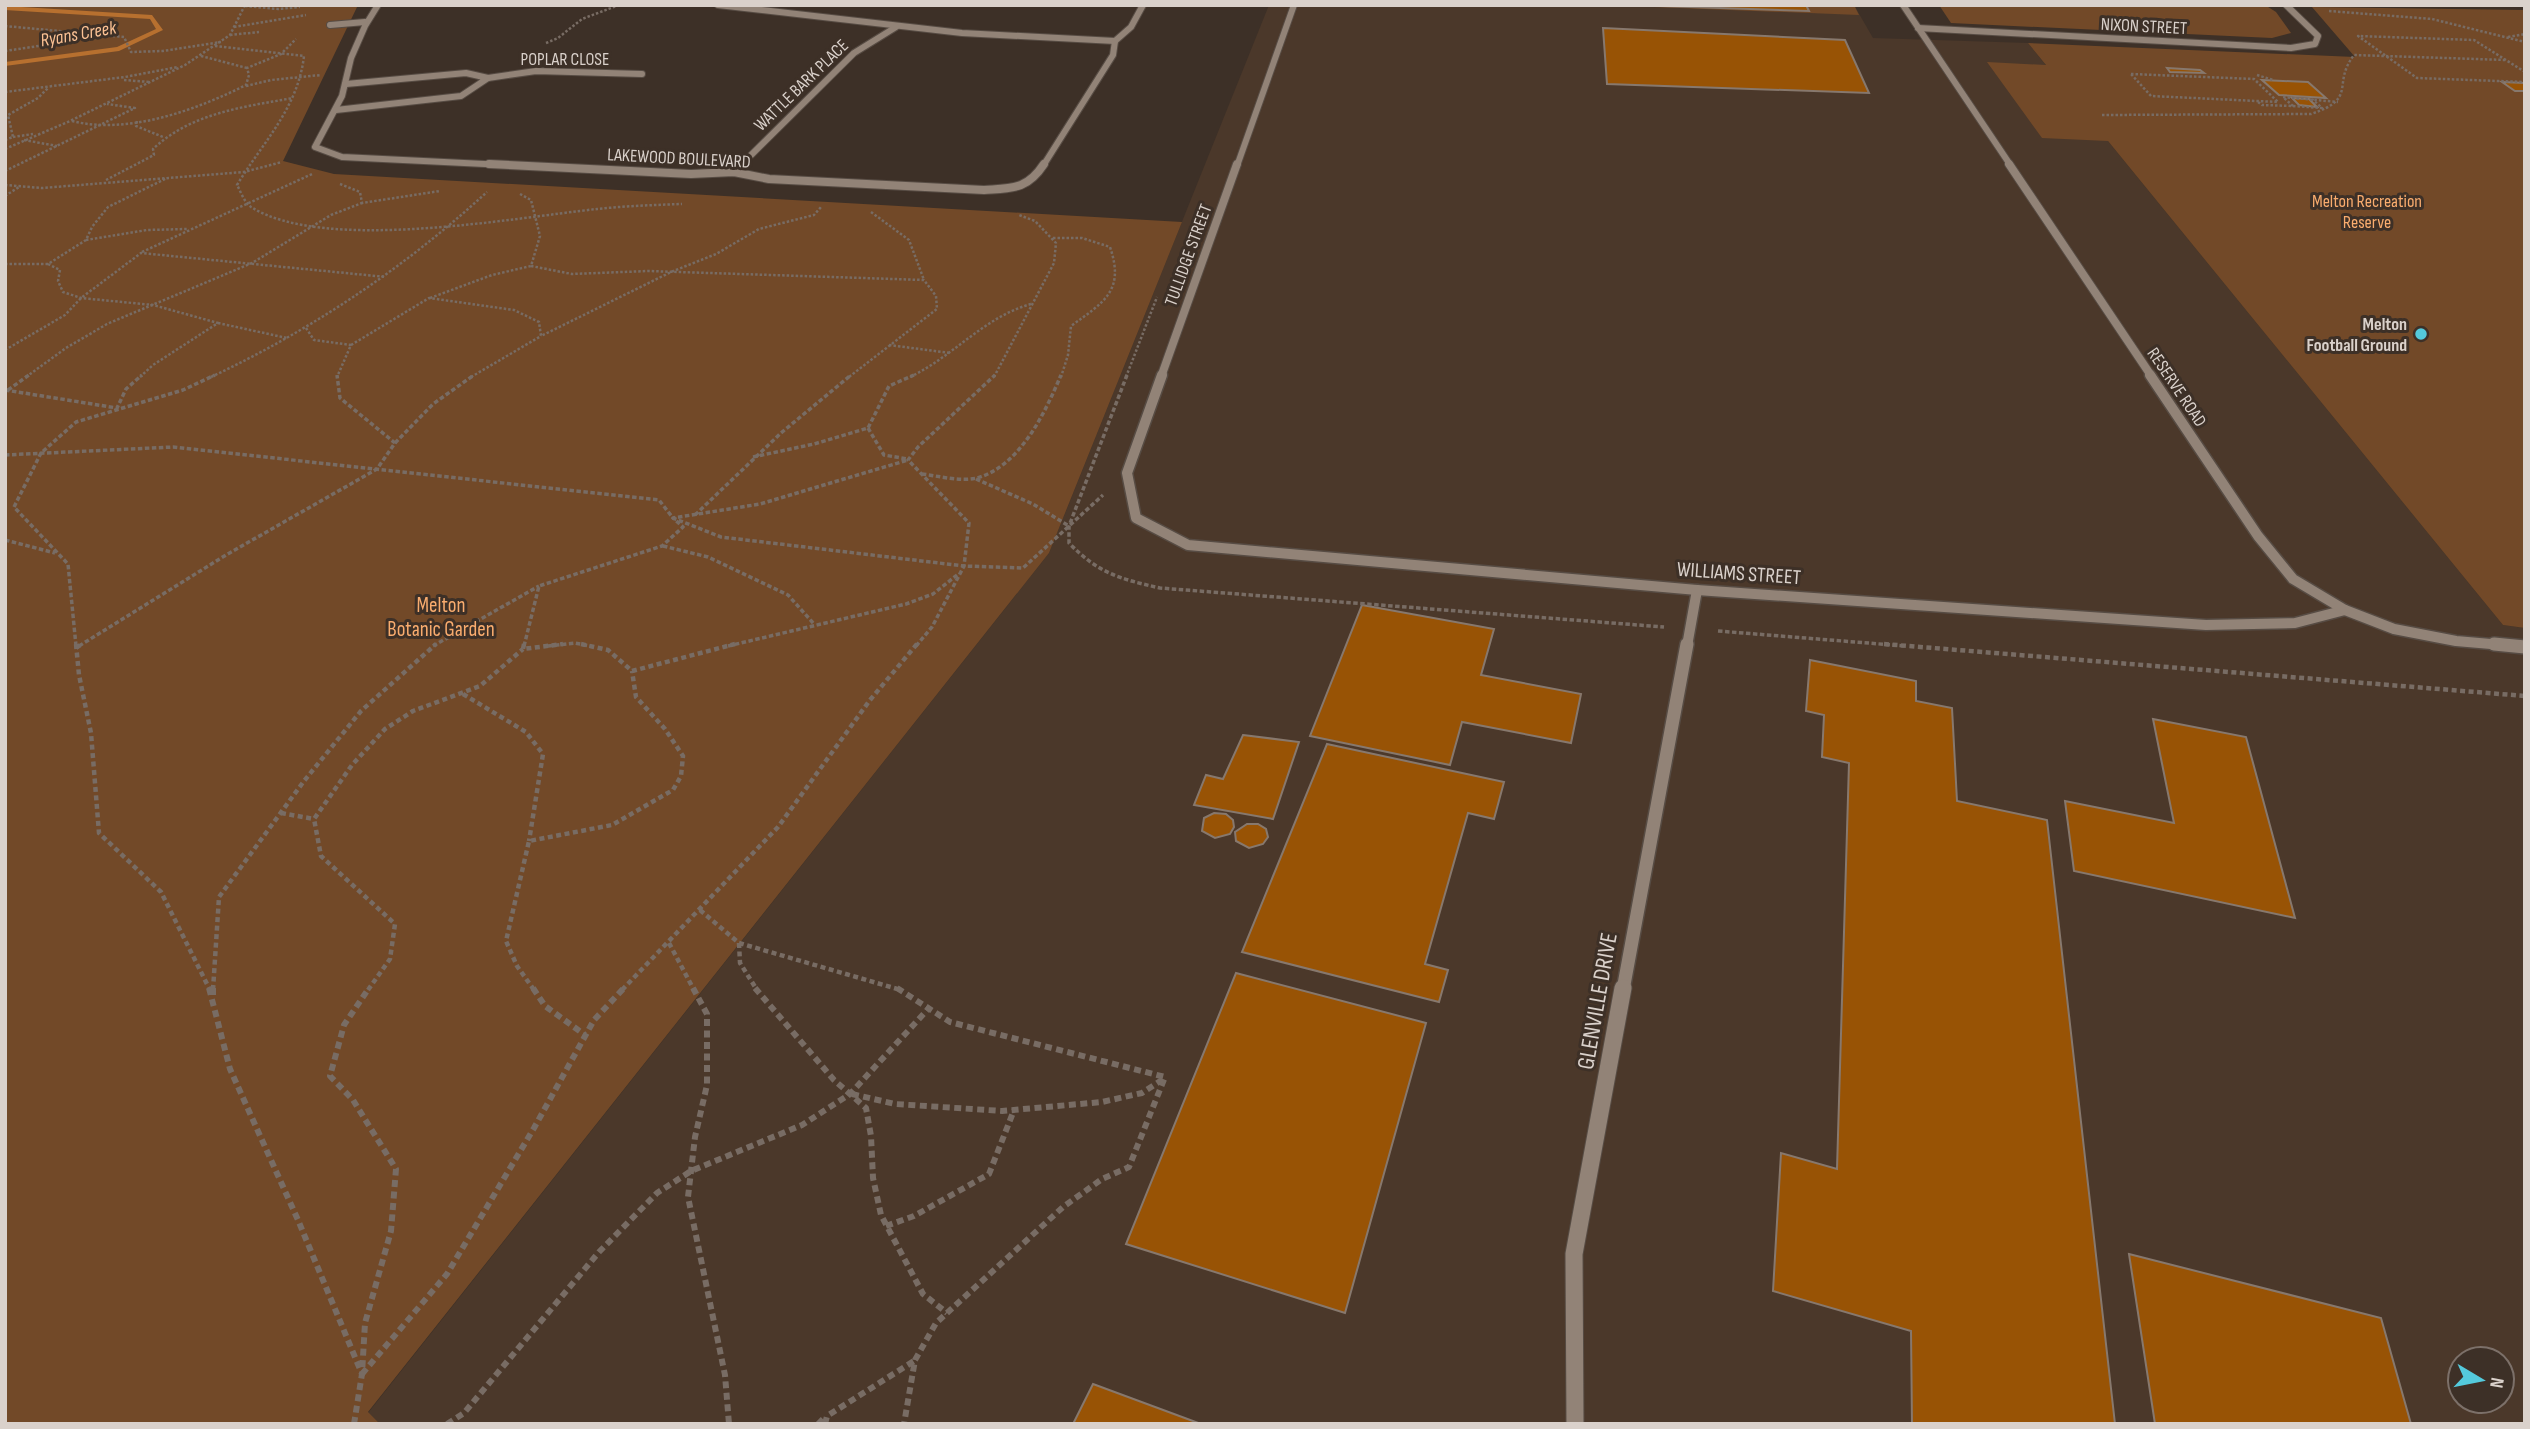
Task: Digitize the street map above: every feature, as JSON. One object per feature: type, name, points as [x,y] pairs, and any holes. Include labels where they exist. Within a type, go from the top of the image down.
[{"type":"street","name":"LAKEWOOD BOULEVARD","points":[[378,5],[365,22],[336,110],[315,147],[342,157],[691,174],[734,172],[769,179],[984,190],[1019,188],[1038,173],[1114,55],[1115,41],[1130,27],[1143,5]]},
{"type":"street","points":[[718,5],[896,27],[1115,41]]},
{"type":"street","name":"TULLIDGE STREET","points":[[1127,473],[1294,5]]},
{"type":"street","name":"RESERVE ROAD","points":[[1903,5],[2258,536],[2293,579],[2345,610],[2393,629],[2456,641],[2525,647]]},
{"type":"street","name":"NIXON STREET","points":[[1918,28],[2291,48],[2315,44],[2318,36],[2286,5]]},
{"type":"street","points":[[330,25],[365,22]]},
{"type":"street","name":"WATTLE BARK PLACE","points":[[734,172],[854,53],[896,27]]},
{"type":"street","name":"POPLAR CLOSE","points":[[488,78],[536,71],[642,74]]},
{"type":"street","points":[[346,84],[467,73],[488,78]]},
{"type":"street","points":[[336,110],[461,96],[488,78]]},
{"type":"street","points":[[1127,473],[1136,518]]},
{"type":"street","name":"WILLIAMS STREET","points":[[1136,518],[1188,545],[1696,590],[2206,625],[2295,623],[2345,610]]},
{"type":"street","name":"GLENVILLE DRIVE","points":[[1575,1424],[1574,1254],[1696,590]]},
{"type":"path","points":[[544,44],[582,19],[619,5]]},
{"type":"path","points":[[5,149],[71,121],[185,65],[230,35],[234,27],[245,6],[301,6],[302,13],[308,15],[234,27]]},
{"type":"path","points":[[279,19],[280,12],[288,7]]},
{"type":"path","points":[[2327,10],[2432,19],[2525,42]]},
{"type":"path","points":[[5,26],[124,37],[131,52],[163,51],[222,41]]},
{"type":"path","points":[[230,35],[259,32]]},
{"type":"path","points":[[5,51],[52,44],[84,34]]},
{"type":"path","points":[[2507,37],[2525,34]]},
{"type":"path","points":[[2525,72],[2474,40],[2358,36],[2417,78],[2525,82]]},
{"type":"path","points":[[200,56],[247,68],[274,58],[293,46],[296,39]]},
{"type":"path","points":[[215,46],[304,56],[294,97],[279,126],[237,185],[248,206],[274,218],[314,226],[385,229],[694,203]]},
{"type":"path","points":[[2102,115],[2311,114],[2329,109],[2338,102],[2344,93],[2346,67],[2352,57],[2506,60]]},
{"type":"path","points":[[5,92],[105,80],[185,65]]},
{"type":"path","points":[[242,88],[249,75],[247,68]]},
{"type":"path","points":[[2174,74],[2212,77],[2215,73],[2258,75],[2273,80]]},
{"type":"path","points":[[71,121],[98,126],[138,120],[190,108],[271,80],[346,74]]},
{"type":"path","points":[[2130,74],[2254,79],[2278,102],[2258,101],[2151,96],[2130,74]]},
{"type":"path","points":[[105,80],[151,82]]},
{"type":"path","points":[[13,137],[7,115],[38,98],[49,88]]},
{"type":"path","points":[[101,182],[154,155],[153,149],[163,137],[196,121],[294,97]]},
{"type":"path","points":[[2293,106],[2283,97],[2338,102]]},
{"type":"path","points":[[2258,101],[2262,105],[2322,108],[2311,98]]},
{"type":"path","points":[[5,170],[135,108],[106,104]]},
{"type":"path","points":[[138,120],[136,126],[163,137]]},
{"type":"path","points":[[5,140],[41,133]]},
{"type":"path","points":[[23,140],[57,146]]},
{"type":"path","points":[[5,350],[65,315],[81,298],[141,253],[187,229],[327,167],[342,157]]},
{"type":"path","points":[[5,185],[42,188],[244,172],[282,162]]},
{"type":"path","points":[[5,164],[17,165]]},
{"type":"path","points":[[86,240],[91,223],[113,201],[171,176]]},
{"type":"path","points":[[5,196],[20,186]]},
{"type":"path","points":[[509,188],[531,200],[536,215],[540,236],[531,266]]},
{"type":"path","points":[[362,1374],[298,1220],[230,1069],[213,996],[161,892],[99,833],[91,733],[76,648],[68,564],[14,507],[41,453],[76,422],[183,390],[288,339],[386,277],[489,190]]},
{"type":"path","points":[[7,390],[66,348],[107,324],[252,264],[314,226],[362,203]]},
{"type":"path","points":[[76,648],[226,555],[377,469],[395,443],[433,404],[482,369],[541,336],[671,271],[716,254],[759,229],[814,215],[824,204],[810,204]]},
{"type":"path","points":[[695,515],[751,458],[888,345],[937,309],[936,296],[924,280],[909,240],[862,206]]},
{"type":"path","points":[[673,518],[761,504],[793,492],[908,460],[918,447],[993,379],[1054,263],[1056,243],[1035,221],[1022,215],[1011,215]]},
{"type":"path","points":[[48,264],[86,240],[147,230],[187,229]]},
{"type":"path","points":[[975,479],[1003,468],[1029,437],[1068,358],[1070,326],[1104,303],[1117,282],[1115,260],[1110,247],[1092,238],[1076,236],[1052,239]]},
{"type":"path","points":[[141,253],[386,277]]},
{"type":"path","points":[[5,264],[48,264],[60,270],[58,281],[63,292],[81,298],[153,305],[288,339]]},
{"type":"path","points":[[395,443],[340,398],[337,376],[351,345],[429,298],[492,275],[531,266],[572,274],[671,271],[924,280]]},
{"type":"path","points":[[1159,292],[1069,526],[1069,543],[1087,563],[1108,577],[1160,588],[2525,696]]},
{"type":"path","points":[[429,298],[514,310],[539,322],[541,336]]},
{"type":"path","points":[[751,458],[868,428],[889,386],[917,374],[950,353],[1008,309],[1031,304]]},
{"type":"path","points":[[117,408],[127,388],[153,365],[218,323]]},
{"type":"path","points":[[306,328],[314,340],[351,345]]},
{"type":"path","points":[[888,345],[950,353]]},
{"type":"path","points":[[7,390],[117,408]]},
{"type":"path","points":[[362,1374],[447,1274],[594,1020],[778,827],[870,700],[932,626],[964,566],[969,523],[908,460],[884,455],[868,428]]},
{"type":"path","points":[[5,455],[173,447],[659,500],[682,527],[662,546],[539,586],[431,647],[361,711],[280,813],[219,897],[213,996]]},
{"type":"path","points":[[673,518],[721,537],[964,566],[1023,568],[1127,473]]},
{"type":"path","points":[[920,474],[975,479],[1033,504],[1069,526]]},
{"type":"path","points":[[5,541],[57,553]]},
{"type":"path","points":[[662,546],[708,557],[788,595],[814,624]]},
{"type":"path","points":[[632,671],[814,624],[906,604],[933,594],[959,573]]},
{"type":"path","points":[[354,1424],[362,1374],[365,1323],[391,1231],[396,1169],[353,1100],[330,1076],[344,1025],[390,959],[395,924],[321,856],[314,819],[346,770],[396,721],[430,703],[463,694],[491,678],[523,649],[539,586]]},
{"type":"path","points":[[523,649],[575,643],[608,650],[632,671],[636,696],[665,729],[683,756],[681,776],[673,790],[612,825],[529,841]]},
{"type":"path","points":[[463,694],[526,732],[543,754],[529,841],[506,941],[517,966],[545,1006],[585,1035]]},
{"type":"path","points":[[280,813],[314,819]]},
{"type":"path","points":[[700,910],[739,943],[899,989],[950,1022],[1166,1077]]},
{"type":"path","points":[[669,943],[707,1014],[707,1085],[695,1137],[688,1197],[725,1375],[729,1424]]},
{"type":"path","points":[[739,943],[740,963],[752,985],[834,1080],[866,1108],[871,1136],[873,1178],[886,1226],[922,1294],[947,1313]]},
{"type":"path","points":[[447,1424],[464,1413],[599,1252],[657,1193],[691,1171],[802,1125],[850,1094],[929,1008]]},
{"type":"path","points":[[850,1094],[895,1104],[1014,1110],[1115,1099],[1142,1093],[1166,1077]]},
{"type":"path","points":[[904,1424],[915,1360],[936,1323],[1063,1207],[1102,1179],[1129,1167],[1166,1077]]},
{"type":"path","points":[[886,1226],[914,1216],[989,1174],[1014,1110]]},
{"type":"path","points":[[818,1424],[915,1360]]},
{"type":"shaded area","points":[[1269,5],[1854,5],[1873,38],[2028,43],[2503,625],[2525,628],[2525,1424],[380,1424],[368,1413],[1049,553]]},
{"type":"green space","name":"Melton Botanic Garden","points":[[5,5],[358,5],[283,161],[334,174],[1182,222],[1049,553],[368,1412],[380,1424],[5,1424]]},
{"type":"green space","points":[[1604,5],[1854,5],[1859,15]]},
{"type":"green space","points":[[1939,5],[2265,5],[2276,12],[2291,33],[2272,38],[1951,23]]},
{"type":"green space","name":"Melton Recreation Reserve","points":[[2312,7],[2525,10],[2525,628],[2503,625],[2108,141],[2042,138],[1987,62],[2046,65],[2028,43],[2355,57]]},
{"type":"building","points":[[1806,5],[1809,11],[1661,6]]},
{"type":"building","points":[[1603,28],[1845,40],[1869,93],[1607,84]]},
{"type":"building","points":[[2167,68],[2200,70],[2204,73],[2170,72]]},
{"type":"building","points":[[2262,80],[2308,82],[2326,98],[2279,95]]},
{"type":"building","points":[[2502,82],[2525,83],[2525,91],[2515,91]]},
{"type":"building","points":[[2292,98],[2309,99],[2317,107],[2299,105]]},
{"type":"building","points":[[1362,605],[1494,629],[1481,675],[1581,694],[1571,743],[1462,722],[1450,765],[1310,736]]},
{"type":"building","points":[[1810,660],[1916,681],[1916,701],[1952,708],[1957,801],[2047,820],[2115,1424],[1912,1424],[1911,1331],[1773,1291],[1781,1153],[1837,1169],[1849,763],[1822,757],[1824,715],[1806,711]]},
{"type":"building","points":[[2153,719],[2246,737],[2295,918],[2074,871],[2065,801],[2174,823]]},
{"type":"building","points":[[1243,735],[1299,742],[1273,819],[1194,805],[1206,775],[1223,779]]},
{"type":"building","points":[[1327,744],[1504,782],[1494,819],[1468,813],[1425,964],[1448,970],[1439,1002],[1242,952]]},
{"type":"building","points":[[1214,813],[1226,814],[1233,820],[1234,827],[1230,834],[1215,838],[1202,831],[1204,818]]},
{"type":"building","points":[[1247,824],[1258,824],[1266,829],[1268,837],[1263,844],[1249,848],[1236,841],[1235,832]]},
{"type":"building","points":[[1236,973],[1426,1023],[1345,1313],[1126,1244]]},
{"type":"building","points":[[2129,1254],[2381,1318],[2411,1424],[2155,1424]]},
{"type":"building","points":[[1093,1384],[1201,1424],[1073,1424]]},
{"type":"waterway","name":"Ryans Creek","points":[[5,8],[152,17],[160,30],[119,49],[5,64]]},
{"type":"place","name":"Melton Football Ground","points":[[2421,334]]}]
